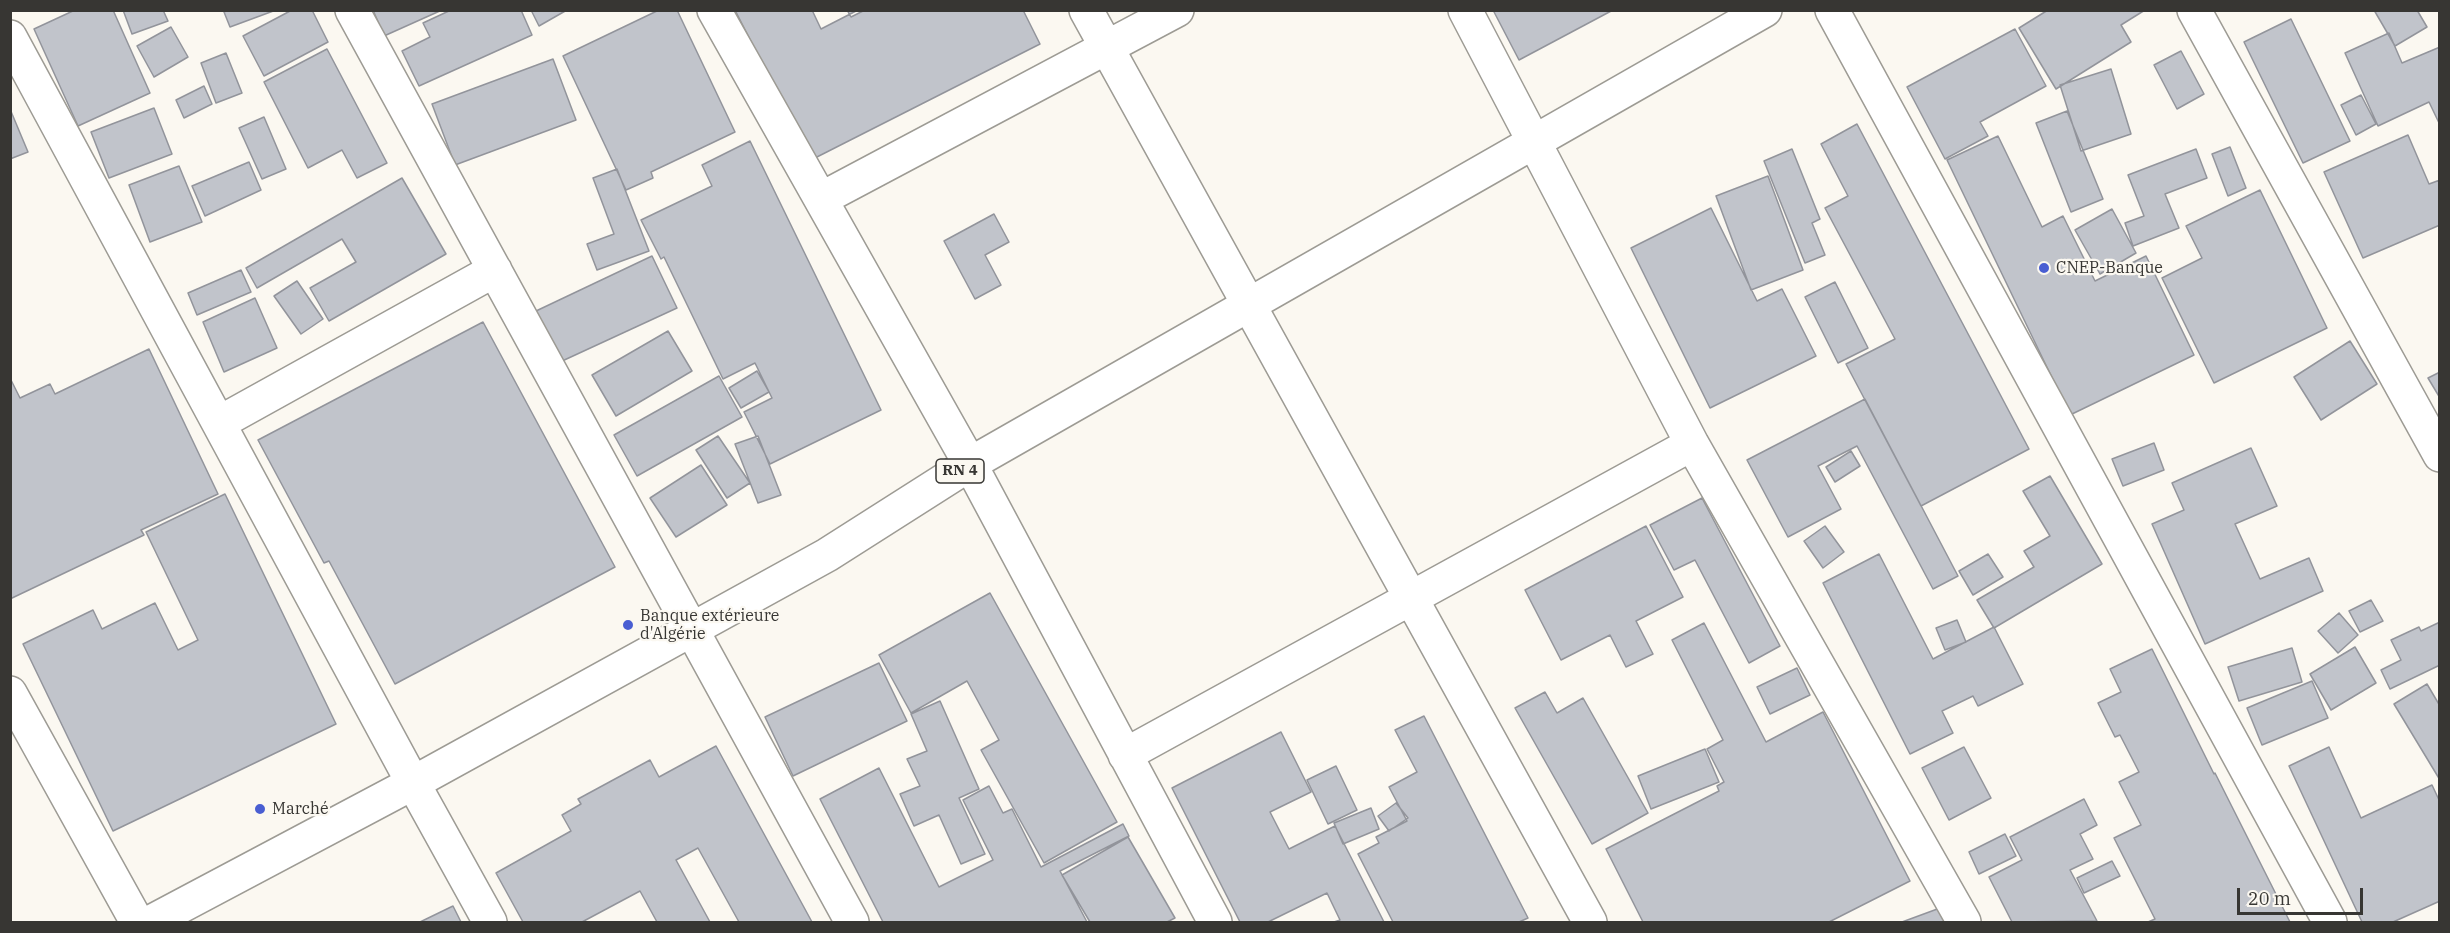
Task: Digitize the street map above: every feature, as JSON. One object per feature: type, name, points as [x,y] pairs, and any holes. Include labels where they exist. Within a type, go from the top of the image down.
[{"type":"street","points":[[352,10],[852,922]]},
{"type":"street","points":[[714,10],[970,464],[1215,922]]},
{"type":"street","points":[[1086,10],[1590,922]]},
{"type":"street","points":[[821,199],[1177,10]]},
{"type":"street","points":[[1465,10],[1692,444],[1964,922]]},
{"type":"street","name":"RN 4","points":[[151,922],[413,783],[827,555],[970,464],[1765,10]]},
{"type":"street","points":[[1832,10],[2330,922]]},
{"type":"street","points":[[2194,10],[2439,455]]},
{"type":"street","points":[[10,37],[490,922]]},
{"type":"street","points":[[219,423],[495,270]]},
{"type":"street","points":[[1125,755],[1692,444]]},
{"type":"street","points":[[10,693],[137,922]]},
{"type":"building","points":[[75,10],[113,10],[150,93],[78,126],[34,29]]},
{"type":"building","points":[[123,10],[163,10],[168,21],[132,34]]},
{"type":"building","points":[[228,10],[276,10],[230,27],[224,12]]},
{"type":"building","points":[[292,10],[312,10],[328,42],[264,76],[243,36]]},
{"type":"building","points":[[373,10],[442,10],[384,36]]},
{"type":"building","points":[[451,10],[521,10],[532,35],[419,86],[402,51],[430,37],[423,23]]},
{"type":"building","points":[[531,10],[567,10],[539,26]]},
{"type":"building","points":[[659,10],[677,10],[735,132],[651,172],[653,178],[626,190],[563,56]]},
{"type":"building","points":[[735,10],[812,10],[821,29],[858,10],[1023,10],[1040,44],[811,160]]},
{"type":"building","points":[[847,10],[865,10],[851,17]]},
{"type":"building","points":[[1493,10],[1613,10],[1519,60]]},
{"type":"building","points":[[2048,10],[2145,10],[2121,25],[2131,42],[2056,89],[2019,28]]},
{"type":"building","points":[[2374,10],[2417,10],[2427,27],[2395,46]]},
{"type":"building","points":[[2291,19],[2350,141],[2303,163],[2244,42]]},
{"type":"building","points":[[171,27],[188,57],[154,77],[137,46]]},
{"type":"building","points":[[2015,29],[2046,86],[1980,122],[1988,136],[1945,159],[1907,87]]},
{"type":"building","points":[[2389,33],[2402,63],[2440,47],[2440,125],[2429,102],[2378,126],[2345,53]]},
{"type":"building","points":[[327,49],[387,163],[357,178],[342,150],[308,168],[264,82]]},
{"type":"building","points":[[2181,51],[2204,94],[2177,109],[2154,65]]},
{"type":"building","points":[[226,53],[242,93],[216,103],[201,63]]},
{"type":"building","points":[[553,59],[576,120],[455,165],[432,104]]},
{"type":"building","points":[[2111,69],[2131,134],[2081,151],[2060,85]]},
{"type":"building","points":[[204,86],[212,104],[184,118],[176,100]]},
{"type":"building","points":[[2361,95],[2376,124],[2356,135],[2341,105]]},
{"type":"building","points":[[154,108],[172,154],[109,178],[91,132]]},
{"type":"building","points":[[10,109],[28,152],[10,159]]},
{"type":"building","points":[[2067,111],[2103,199],[2071,212],[2036,123]]},
{"type":"building","points":[[264,117],[286,169],[262,179],[239,128]]},
{"type":"building","points":[[1857,124],[2029,449],[1921,506],[1846,364],[1895,339],[1825,208],[1848,196],[1821,144]]},
{"type":"building","points":[[2408,135],[2429,184],[2440,180],[2440,225],[2363,258],[2324,172]]},
{"type":"building","name":"CNEP-Banque","points":[[1998,136],[2042,227],[2063,216],[2095,281],[2146,256],[2194,355],[2070,415],[1947,160]]},
{"type":"building","points":[[750,141],[881,410],[770,464],[744,412],[772,398],[755,363],[723,379],[664,257],[661,259],[641,220],[712,186],[702,165]]},
{"type":"building","points":[[2230,147],[2246,188],[2228,196],[2212,154]]},
{"type":"building","points":[[1792,149],[1820,219],[1812,223],[1825,255],[1805,263],[1764,161]]},
{"type":"building","points":[[2196,149],[2207,178],[2165,194],[2179,228],[2133,246],[2125,223],[2144,216],[2128,175]]},
{"type":"building","points":[[249,162],[261,190],[205,216],[192,186]]},
{"type":"building","points":[[179,166],[202,222],[150,242],[129,185]]},
{"type":"building","points":[[617,169],[649,251],[597,270],[587,244],[614,234],[593,178]]},
{"type":"building","points":[[1768,176],[1803,270],[1751,290],[1716,196]]},
{"type":"building","points":[[402,178],[446,254],[329,321],[310,288],[356,262],[342,239],[257,288],[246,268]]},
{"type":"building","points":[[2260,190],[2327,328],[2214,383],[2162,278],[2202,258],[2186,226]]},
{"type":"building","points":[[1711,208],[1757,301],[1782,289],[1816,356],[1710,408],[1631,248]]},
{"type":"building","points":[[2112,209],[2136,253],[2100,274],[2075,230]]},
{"type":"building","points":[[994,214],[1009,242],[985,255],[1001,285],[975,299],[944,241]]},
{"type":"building","points":[[652,256],[677,308],[560,362],[536,311]]},
{"type":"building","points":[[241,270],[251,292],[197,315],[188,293]]},
{"type":"building","points":[[297,281],[323,319],[301,334],[274,296]]},
{"type":"building","points":[[1835,282],[1868,348],[1838,363],[1805,297]]},
{"type":"building","points":[[255,298],[277,348],[224,372],[203,322]]},
{"type":"building","points":[[483,322],[615,567],[395,684],[329,561],[324,563],[258,440]]},
{"type":"building","points":[[668,331],[692,371],[616,416],[592,375]]},
{"type":"building","points":[[2350,341],[2377,384],[2321,420],[2294,377]]},
{"type":"building","points":[[149,349],[218,494],[141,530],[144,535],[10,599],[10,378],[20,398],[50,384],[55,394]]},
{"type":"building","points":[[757,371],[769,392],[741,408],[729,388]]},
{"type":"building","points":[[2440,372],[2440,398],[2428,378]]},
{"type":"building","points":[[719,376],[742,417],[637,476],[614,435]]},
{"type":"building","points":[[1865,399],[1958,576],[1933,589],[1857,446],[1818,466],[1841,509],[1788,537],[1747,460]]},
{"type":"building","points":[[718,436],[750,483],[727,498],[696,450]]},
{"type":"building","points":[[758,436],[781,495],[758,503],[735,444]]},
{"type":"building","points":[[2154,443],[2164,470],[2123,486],[2112,459]]},
{"type":"building","points":[[2251,448],[2277,506],[2235,524],[2260,579],[2309,558],[2323,591],[2205,644],[2152,524],[2184,510],[2172,483]]},
{"type":"building","points":[[1851,451],[1860,466],[1835,482],[1826,467]]},
{"type":"building","points":[[701,465],[727,505],[676,537],[650,498]]},
{"type":"building","points":[[2050,476],[2102,564],[1994,628],[1977,600],[2034,567],[2024,551],[2050,536],[2023,491]]},
{"type":"building","points":[[225,494],[336,724],[113,831],[23,644],[93,610],[102,629],[155,603],[178,650],[198,640],[146,532]]},
{"type":"building","points":[[1702,498],[1780,646],[1749,663],[1695,560],[1674,570],[1650,525]]},
{"type":"building","points":[[1646,526],[1683,597],[1636,621],[1653,654],[1626,667],[1610,635],[1561,660],[1525,590]]},
{"type":"building","points":[[1825,526],[1844,552],[1823,568],[1804,541]]},
{"type":"building","points":[[1879,554],[1933,659],[1994,627],[2023,684],[1978,706],[1973,696],[1942,711],[1953,733],[1910,754],[1823,583]]},
{"type":"building","points":[[1988,554],[2003,577],[1973,595],[1959,571]]},
{"type":"building","points":[[990,593],[1117,822],[1044,863],[981,750],[999,740],[967,681],[911,713],[879,655]]},
{"type":"building","points":[[2371,600],[2383,621],[2360,632],[2349,611]]},
{"type":"building","points":[[2339,613],[2358,635],[2338,653],[2318,631]]},
{"type":"building","points":[[1957,620],[1966,642],[1945,650],[1936,628]]},
{"type":"building","points":[[2440,622],[2440,665],[2390,689],[2381,670],[2401,660],[2391,640],[2419,627],[2421,631]]},
{"type":"building","points":[[1704,623],[1766,742],[1823,712],[1910,881],[1829,922],[1643,922],[1606,849],[1719,791],[1717,786],[1724,782],[1707,749],[1723,740],[1672,640]]},
{"type":"building","points":[[2355,647],[2376,683],[2331,710],[2310,674]]},
{"type":"building","points":[[2292,648],[2302,682],[2239,701],[2228,667]]},
{"type":"building","points":[[2152,649],[2290,922],[2148,922],[2155,919],[2114,838],[2141,825],[2119,782],[2139,772],[2120,735],[2115,737],[2098,703],[2121,692],[2110,669]]},
{"type":"building","points":[[879,663],[907,721],[793,776],[765,717]]},
{"type":"building","points":[[1797,668],[1810,695],[1770,714],[1757,687]]},
{"type":"building","points":[[2312,681],[2328,718],[2262,745],[2247,708]]},
{"type":"building","points":[[2427,684],[2440,706],[2440,780],[2394,704]]},
{"type":"building","points":[[1545,692],[1557,713],[1583,698],[1648,813],[1592,844],[1515,708]]},
{"type":"building","points":[[940,701],[979,789],[959,798],[985,854],[961,864],[939,815],[914,826],[900,794],[920,786],[907,759],[927,751],[911,714]]},
{"type":"building","points":[[1424,716],[1528,918],[1519,922],[1393,922],[1358,854],[1379,843],[1376,837],[1407,821],[1389,787],[1417,772],[1395,730]]},
{"type":"building","points":[[1281,732],[1311,792],[1270,812],[1289,849],[1335,826],[1384,922],[1334,922],[1340,920],[1327,893],[1268,922],[1240,922],[1172,788]]},
{"type":"building","points":[[716,746],[812,922],[739,922],[698,848],[676,860],[710,922],[657,922],[640,891],[582,922],[523,922],[496,873],[571,831],[562,815],[581,804],[578,799],[650,760],[659,777]]},
{"type":"building","points":[[1964,747],[1991,798],[1949,820],[1922,768]]},
{"type":"building","points":[[2329,747],[2361,818],[2432,785],[2440,802],[2440,901],[2393,922],[2362,922],[2289,766]]},
{"type":"building","points":[[1705,749],[1719,782],[1651,809],[1638,776]]},
{"type":"building","points":[[1336,766],[1357,810],[1328,824],[1307,780]]},
{"type":"building","points":[[879,768],[939,887],[993,860],[963,800],[989,786],[1003,813],[1012,809],[1041,867],[1123,824],[1129,836],[1060,871],[1087,922],[883,922],[820,799]]},
{"type":"building","points":[[2084,799],[2097,825],[2080,834],[2093,859],[2070,870],[2097,921],[2012,922],[1989,877],[2022,860],[2010,837]]},
{"type":"building","points":[[1396,803],[1408,818],[1389,831],[1378,816]]},
{"type":"building","points":[[1371,808],[1379,829],[1343,844],[1334,823]]},
{"type":"building","points":[[2005,834],[2016,856],[1979,874],[1969,852]]},
{"type":"building","points":[[1128,837],[1175,918],[1167,922],[1090,922],[1062,875]]},
{"type":"building","points":[[2112,861],[2120,876],[2084,893],[2077,878]]},
{"type":"building","points":[[453,906],[461,922],[420,922]]},
{"type":"building","points":[[1940,908],[1946,922],[1902,922]]},
{"type":"place","name":"CNEP-Banque","points":[[2044,268]]},
{"type":"place","name":"Banque extérieure d'Algérie","points":[[628,625]]},
{"type":"place","name":"Marché","points":[[260,809]]}]
